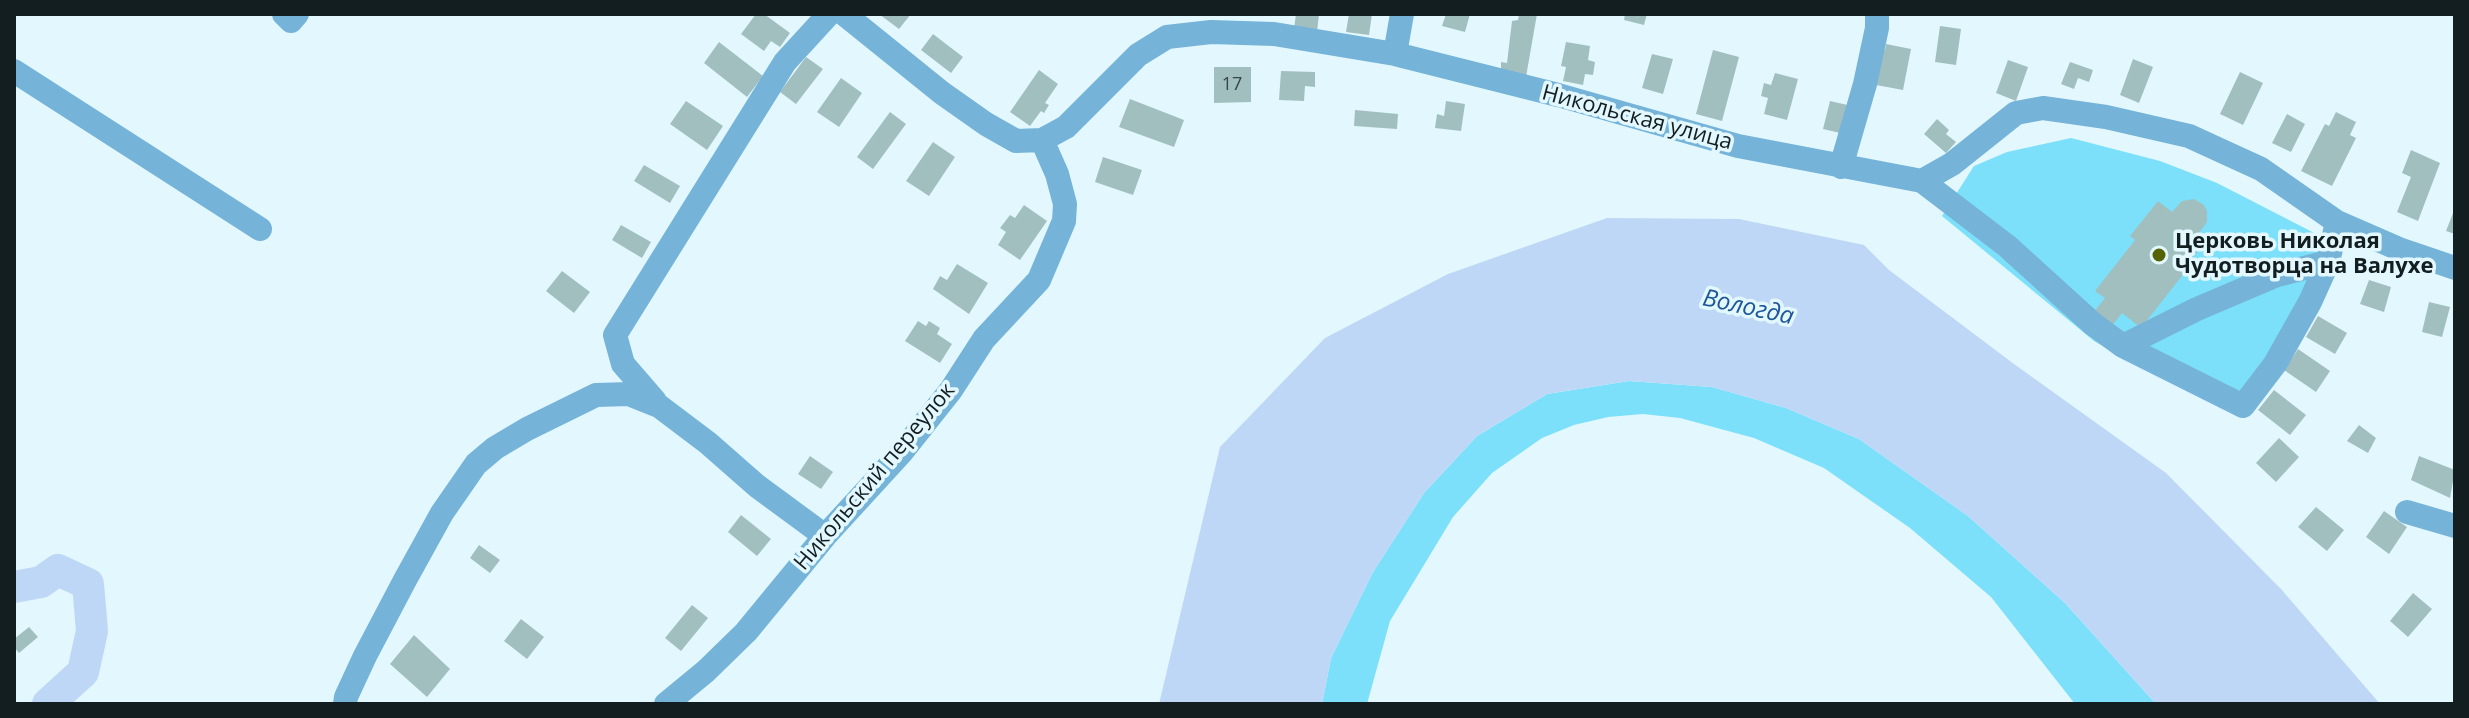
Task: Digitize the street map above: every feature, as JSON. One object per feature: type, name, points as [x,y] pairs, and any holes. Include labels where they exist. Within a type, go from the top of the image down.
[{"type":"street","points":[[284,14],[291,21],[297,14]]},
{"type":"street","points":[[825,536],[757,486],[659,406],[623,364],[615,335],[785,62],[829,14]]},
{"type":"street","points":[[844,14],[986,124],[1016,141],[1042,140]]},
{"type":"street","points":[[1395,54],[1402,14]]},
{"type":"street","points":[[1841,167],[1865,84],[1877,14]]},
{"type":"street","name":"Никольская улица","points":[[1042,140],[1066,127],[1138,55],[1167,37],[1211,32],[1274,34],[1395,54],[1558,95],[1738,146],[1922,181]]},
{"type":"street","points":[[14,71],[260,229]]},
{"type":"street","points":[[2337,222],[2328,262],[2310,302],[2275,364],[2243,406],[2123,346],[2093,324],[2007,246],[1922,181],[1952,164],[2016,113],[2043,108],[2106,117],[2189,136],[2261,169],[2337,222],[2399,249],[2455,268]]},
{"type":"street","name":"Никольский переулок","points":[[666,704],[746,632],[825,536],[901,453],[951,390],[984,339],[1039,280],[1064,221],[1065,204],[1057,174],[1042,140]]},
{"type":"street","points":[[2123,346],[2197,309],[2277,275],[2328,262]]},
{"type":"street","points":[[345,704],[365,656],[405,580],[442,513],[476,464],[495,448],[527,429],[596,395],[629,394],[659,406]]},
{"type":"street","points":[[2407,512],[2455,526]]},
{"type":"shaded area","points":[[2071,138],[2160,161],[2217,183],[2326,239],[2300,309],[2238,403],[2129,361],[2094,341],[1942,216],[1974,166],[2007,152]]},
{"type":"shaded area","points":[[1629,381],[1712,387],[1786,408],[1859,439],[1968,516],[2065,603],[2156,704],[2075,704],[1991,597],[1910,528],[1824,468],[1754,438],[1680,418],[1643,414],[1608,417],[1574,425],[1542,438],[1492,473],[1453,517],[1390,621],[1367,704],[1322,704],[1331,658],[1373,572],[1424,493],[1477,436],[1547,394]]},
{"type":"water","name":"Вологда","points":[[1607,218],[1739,219],[1864,245],[1889,270],[2166,473],[2281,589],[2380,704],[2156,704],[2065,603],[1968,516],[1859,439],[1786,408],[1712,387],[1629,381],[1547,394],[1477,436],[1424,493],[1373,572],[1331,658],[1322,704],[1159,704],[1220,447],[1325,338],[1448,274]]},
{"type":"building","points":[[756,14],[764,14],[790,33],[780,47],[771,41],[764,51],[741,34]]},
{"type":"building","points":[[879,14],[911,14],[899,29]]},
{"type":"building","points":[[1296,14],[1319,14],[1317,32],[1294,29]]},
{"type":"building","points":[[1349,14],[1372,14],[1369,35],[1346,32]]},
{"type":"building","points":[[1446,14],[1470,14],[1465,32],[1442,26]]},
{"type":"building","points":[[1519,14],[1537,14],[1526,77],[1501,70],[1501,62],[1507,63],[1512,21],[1518,20]]},
{"type":"building","points":[[1625,14],[1647,14],[1644,25],[1624,20]]},
{"type":"building","points":[[1940,26],[1961,29],[1956,65],[1935,62]]},
{"type":"building","points":[[933,34],[963,57],[951,73],[921,50]]},
{"type":"building","points":[[719,42],[763,76],[747,97],[704,63]]},
{"type":"building","points":[[1566,42],[1590,46],[1588,60],[1595,62],[1593,75],[1585,74],[1583,85],[1563,81],[1566,67],[1561,66]]},
{"type":"building","points":[[1886,44],[1911,49],[1903,90],[1876,85],[1878,48],[1885,50]]},
{"type":"building","points":[[1713,50],[1739,57],[1722,121],[1696,114]]},
{"type":"building","points":[[1652,54],[1673,59],[1663,94],[1642,88]]},
{"type":"building","points":[[806,57],[823,69],[796,104],[780,92]]},
{"type":"building","points":[[2133,59],[2153,67],[2139,103],[2120,95]]},
{"type":"building","points":[[2008,60],[2028,67],[2016,101],[1996,93]]},
{"type":"building","points":[[2070,62],[2093,70],[2089,82],[2078,78],[2074,89],[2061,84]]},
{"type":"building","points":[[1214,67],[1251,67],[1251,102],[1214,103]]},
{"type":"building","points":[[1039,70],[1058,84],[1045,103],[1049,105],[1044,113],[1041,111],[1030,126],[1010,112]]},
{"type":"building","points":[[1281,71],[1315,72],[1315,87],[1305,86],[1304,101],[1279,100]]},
{"type":"building","points":[[2240,72],[2263,83],[2243,125],[2220,114]]},
{"type":"building","points":[[1775,73],[1798,79],[1787,120],[1764,114],[1768,98],[1761,96],[1764,83],[1771,85]]},
{"type":"building","points":[[841,78],[862,93],[839,127],[817,112]]},
{"type":"building","points":[[1130,99],[1184,120],[1174,147],[1119,127]]},
{"type":"building","points":[[686,101],[723,126],[707,150],[670,124]]},
{"type":"building","points":[[1446,101],[1465,104],[1461,131],[1435,128],[1437,114],[1444,116]]},
{"type":"building","points":[[1830,101],[1852,106],[1840,133],[1823,129]]},
{"type":"building","points":[[1355,110],[1398,114],[1397,129],[1354,126]]},
{"type":"building","points":[[890,112],[906,124],[873,169],[857,157]]},
{"type":"building","points":[[2336,112],[2356,122],[2350,135],[2356,138],[2332,186],[2301,171],[2325,124],[2329,126]]},
{"type":"building","points":[[2287,114],[2305,124],[2291,152],[2272,143]]},
{"type":"building","points":[[1937,119],[1949,130],[1946,134],[1956,142],[1946,153],[1924,134]]},
{"type":"building","points":[[933,142],[955,157],[929,196],[906,181]]},
{"type":"building","points":[[2411,150],[2440,163],[2418,221],[2397,212],[2411,177],[2402,173]]},
{"type":"building","points":[[1103,157],[1142,170],[1133,195],[1095,182]]},
{"type":"building","points":[[644,165],[680,186],[670,203],[634,181]]},
{"type":"building","name":"Церковь Николая Чудотворца на Валухе","points":[[2194,199],[2207,211],[2207,222],[2199,233],[2207,239],[2141,328],[2122,313],[2111,327],[2093,313],[2105,298],[2095,291],[2135,240],[2130,236],[2158,201],[2172,212],[2182,201]]},
{"type":"building","points":[[1024,205],[1047,221],[1020,260],[998,245],[1006,232],[1000,228],[1010,215],[1015,218]]},
{"type":"building","points":[[2455,208],[2455,234],[2446,231]]},
{"type":"building","points":[[621,225],[651,242],[642,258],[612,240]]},
{"type":"building","points":[[957,264],[988,283],[969,314],[933,289],[940,276],[947,280]]},
{"type":"building","points":[[562,271],[590,292],[574,313],[546,291]]},
{"type":"building","points":[[2369,280],[2391,287],[2384,312],[2360,304]]},
{"type":"building","points":[[2429,302],[2450,307],[2442,337],[2422,332]]},
{"type":"building","points":[[2318,316],[2347,333],[2335,354],[2306,337]]},
{"type":"building","points":[[918,321],[926,326],[929,321],[940,328],[937,334],[952,344],[940,363],[905,341]]},
{"type":"building","points":[[2298,349],[2330,371],[2316,392],[2284,370]]},
{"type":"building","points":[[2274,390],[2306,415],[2290,435],[2258,410]]},
{"type":"building","points":[[2359,425],[2376,438],[2368,453],[2347,441]]},
{"type":"building","points":[[2279,438],[2299,457],[2276,482],[2256,463]]},
{"type":"building","points":[[810,456],[833,472],[821,489],[798,474]]},
{"type":"building","points":[[2419,456],[2455,470],[2450,498],[2411,480]]},
{"type":"building","points":[[2316,507],[2344,530],[2327,551],[2298,527]]},
{"type":"building","points":[[2384,511],[2407,527],[2389,554],[2366,537]]},
{"type":"building","points":[[741,515],[771,539],[757,556],[728,532]]},
{"type":"building","points":[[479,545],[500,560],[490,573],[470,558]]},
{"type":"building","points":[[2413,593],[2432,609],[2408,637],[2390,621]]},
{"type":"building","points":[[692,605],[708,618],[681,651],[665,638]]},
{"type":"building","points":[[521,619],[544,637],[527,659],[504,641]]},
{"type":"building","points":[[29,627],[38,637],[19,653],[14,647],[14,639]]},
{"type":"building","points":[[414,635],[450,669],[427,697],[390,664]]},
{"type":"waterway","points":[[14,587],[41,582],[58,570],[88,584],[92,631],[83,672],[48,704]]},
{"type":"place","name":"Церковь Николая Чудотворца на Валухе","points":[[2159,255]]}]
